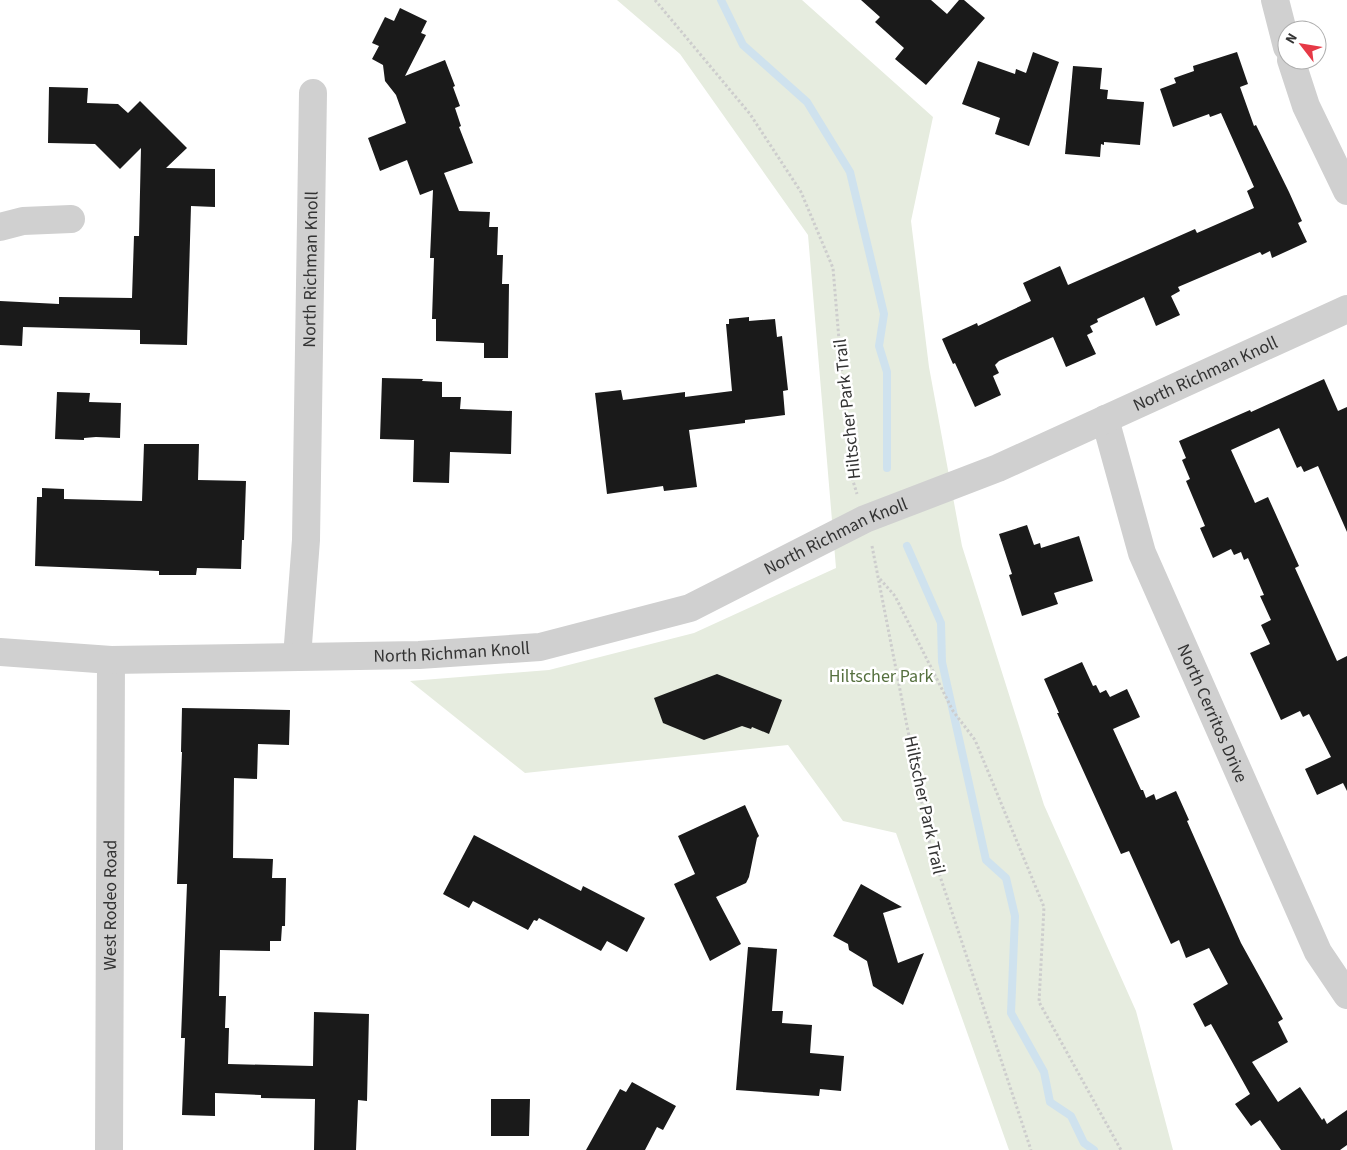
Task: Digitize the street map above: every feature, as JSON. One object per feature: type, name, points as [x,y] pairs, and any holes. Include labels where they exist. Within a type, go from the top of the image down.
[{"type":"street","points":[[1275,0],[1280,20]]},
{"type":"street","points":[[1294,70],[1306,106],[1347,191]]},
{"type":"street","name":"North Richman Knoll","points":[[297,657],[306,540],[313,93]]},
{"type":"street","points":[[0,227],[23,221],[71,219]]},
{"type":"street","name":"North Richman Knoll","points":[[0,652],[111,660],[419,655],[540,647],[690,608],[866,519],[998,468],[1347,309]]},
{"type":"street","name":"North Cerritos Drive","points":[[1105,419],[1142,553],[1318,952],[1347,995]]},
{"type":"street","name":"West Rodeo Road","points":[[109,1150],[111,660]]},
{"type":"path","name":"Hiltscher Park Trail","points":[[655,0],[750,114],[801,192],[833,268],[850,471],[866,519],[879,578],[931,849],[1031,1150]]},
{"type":"path","points":[[879,578],[895,596],[953,711],[974,740],[1044,907],[1039,1002],[1122,1150]]},
{"type":"green space","name":"Hiltscher Park","points":[[617,0],[802,0],[933,117],[911,221],[929,367],[962,546],[1044,805],[1136,1011],[1173,1150],[1009,1150],[896,833],[843,821],[788,745],[525,773],[410,681],[549,670],[694,633],[836,568],[808,235],[680,54]]},
{"type":"building","points":[[861,0],[931,0],[947,14],[959,0],[964,0],[985,18],[926,85],[895,59],[904,48],[875,22],[880,17]]},
{"type":"building","points":[[400,8],[427,21],[421,33],[426,35],[405,76],[445,60],[455,86],[453,87],[460,106],[455,108],[461,126],[459,127],[473,163],[444,173],[459,211],[490,212],[489,227],[498,227],[497,255],[503,255],[502,284],[509,284],[508,358],[484,358],[484,343],[436,341],[436,319],[432,319],[434,258],[430,258],[433,190],[420,195],[407,160],[380,171],[368,138],[406,123],[396,95],[385,81],[383,65],[372,59],[379,46],[372,43],[385,17],[394,21]]},
{"type":"building","points":[[1033,52],[1059,62],[1029,146],[995,134],[1000,118],[962,104],[978,61],[1015,74],[1016,69],[1026,73]]},
{"type":"building","points":[[1237,52],[1248,84],[1240,87],[1254,126],[1256,125],[1289,192],[1302,221],[1298,223],[1307,242],[1272,258],[1270,251],[1262,255],[1260,252],[1178,287],[1180,291],[1171,296],[1180,315],[1156,326],[1144,297],[1097,319],[1098,322],[1090,326],[1093,332],[1087,335],[1096,354],[1066,367],[1053,337],[999,361],[995,365],[999,373],[993,376],[1001,395],[975,407],[942,339],[977,323],[978,326],[1031,301],[1023,283],[1060,266],[1068,285],[1195,229],[1197,233],[1254,208],[1247,191],[1254,187],[1221,113],[1210,117],[1209,114],[1173,127],[1160,89],[1176,83],[1174,78],[1194,71],[1193,66]]},
{"type":"building","points":[[1073,66],[1102,68],[1100,89],[1108,90],[1107,99],[1144,102],[1140,145],[1104,142],[1104,145],[1101,144],[1100,157],[1065,154]]},
{"type":"building","points":[[49,87],[88,88],[87,103],[118,104],[128,113],[140,101],[187,148],[166,168],[215,169],[215,207],[191,206],[187,345],[140,344],[140,330],[23,327],[22,346],[0,345],[0,301],[59,304],[59,297],[132,298],[134,236],[139,236],[141,148],[120,169],[95,144],[48,143]]},
{"type":"building","points":[[749,317],[749,321],[775,319],[777,337],[782,336],[788,390],[783,391],[785,415],[745,420],[745,423],[689,430],[697,487],[664,491],[663,486],[607,494],[595,393],[621,390],[623,400],[685,392],[685,397],[732,391],[726,324],[729,324],[729,319]]},
{"type":"building","points":[[382,378],[423,379],[422,381],[442,382],[442,397],[461,397],[460,409],[512,411],[511,454],[450,452],[449,483],[413,482],[414,440],[380,439]]},
{"type":"building","points":[[1324,379],[1338,411],[1347,407],[1347,532],[1318,466],[1304,472],[1301,466],[1297,468],[1279,428],[1231,450],[1255,503],[1268,497],[1299,566],[1295,568],[1337,661],[1347,656],[1347,791],[1343,783],[1317,795],[1305,769],[1331,757],[1309,714],[1303,717],[1300,711],[1281,720],[1250,653],[1270,644],[1261,625],[1271,620],[1260,596],[1264,595],[1248,558],[1244,560],[1241,552],[1234,555],[1231,549],[1213,558],[1200,528],[1205,526],[1186,481],[1190,479],[1182,460],[1186,458],[1179,441],[1250,410],[1251,412]]},
{"type":"building","points":[[57,392],[90,393],[89,402],[121,403],[120,438],[55,439]]},
{"type":"building","points":[[144,444],[199,444],[198,480],[246,481],[241,569],[197,568],[196,575],[159,575],[159,571],[35,566],[37,497],[42,497],[42,488],[64,489],[64,499],[142,501]]},
{"type":"building","points":[[1027,525],[1034,545],[1040,543],[1041,548],[1079,536],[1093,581],[1054,593],[1058,604],[1022,616],[1009,575],[1012,574],[999,534]]},
{"type":"building","points":[[1082,662],[1093,686],[1096,685],[1100,693],[1106,690],[1110,697],[1127,689],[1140,717],[1113,729],[1141,790],[1143,790],[1146,798],[1154,794],[1156,800],[1176,791],[1189,820],[1187,821],[1241,943],[1283,1019],[1278,1022],[1288,1042],[1252,1062],[1278,1102],[1300,1087],[1322,1120],[1324,1118],[1327,1124],[1347,1110],[1347,1145],[1340,1150],[1281,1150],[1260,1120],[1251,1126],[1235,1104],[1250,1094],[1211,1024],[1205,1027],[1193,1004],[1228,984],[1209,948],[1186,958],[1179,940],[1171,944],[1129,851],[1121,854],[1057,713],[1059,713],[1044,679]]},
{"type":"building","points":[[717,674],[782,700],[769,734],[752,727],[751,729],[742,726],[704,740],[663,723],[654,698]]},
{"type":"building","points":[[182,708],[290,710],[289,745],[258,744],[257,779],[234,778],[233,858],[273,859],[272,878],[286,878],[285,926],[282,926],[281,941],[270,941],[270,951],[220,950],[219,996],[226,996],[225,1028],[229,1028],[228,1064],[313,1066],[314,1012],[369,1014],[367,1101],[358,1100],[356,1150],[314,1150],[315,1099],[261,1098],[261,1095],[215,1093],[215,1116],[182,1115],[185,1038],[181,1038],[187,884],[177,884]]},
{"type":"building","points":[[745,805],[759,836],[749,877],[746,883],[716,897],[741,944],[710,961],[674,884],[695,874],[678,836]]},
{"type":"building","points":[[474,835],[581,891],[583,886],[645,918],[627,952],[607,941],[601,951],[539,918],[537,921],[534,920],[528,930],[473,901],[469,908],[443,894]]},
{"type":"building","points":[[861,884],[902,907],[883,913],[898,963],[924,953],[903,1005],[873,986],[867,961],[849,950],[848,944],[833,936]]},
{"type":"building","points":[[748,947],[777,949],[772,1011],[783,1011],[782,1023],[812,1025],[810,1053],[844,1056],[841,1091],[820,1089],[819,1096],[736,1090]]},
{"type":"building","points":[[632,1082],[676,1106],[663,1130],[657,1127],[645,1150],[586,1150],[620,1089],[626,1092]]},
{"type":"building","points":[[491,1099],[530,1099],[529,1136],[491,1136]]},
{"type":"waterway","points":[[721,0],[743,45],[807,102],[850,172],[884,314],[879,346],[887,372],[887,468]]},
{"type":"waterway","points":[[907,546],[941,623],[942,662],[986,860],[1006,878],[1015,916],[1011,1013],[1044,1072],[1050,1102],[1071,1116],[1084,1143],[1094,1150]]}]
